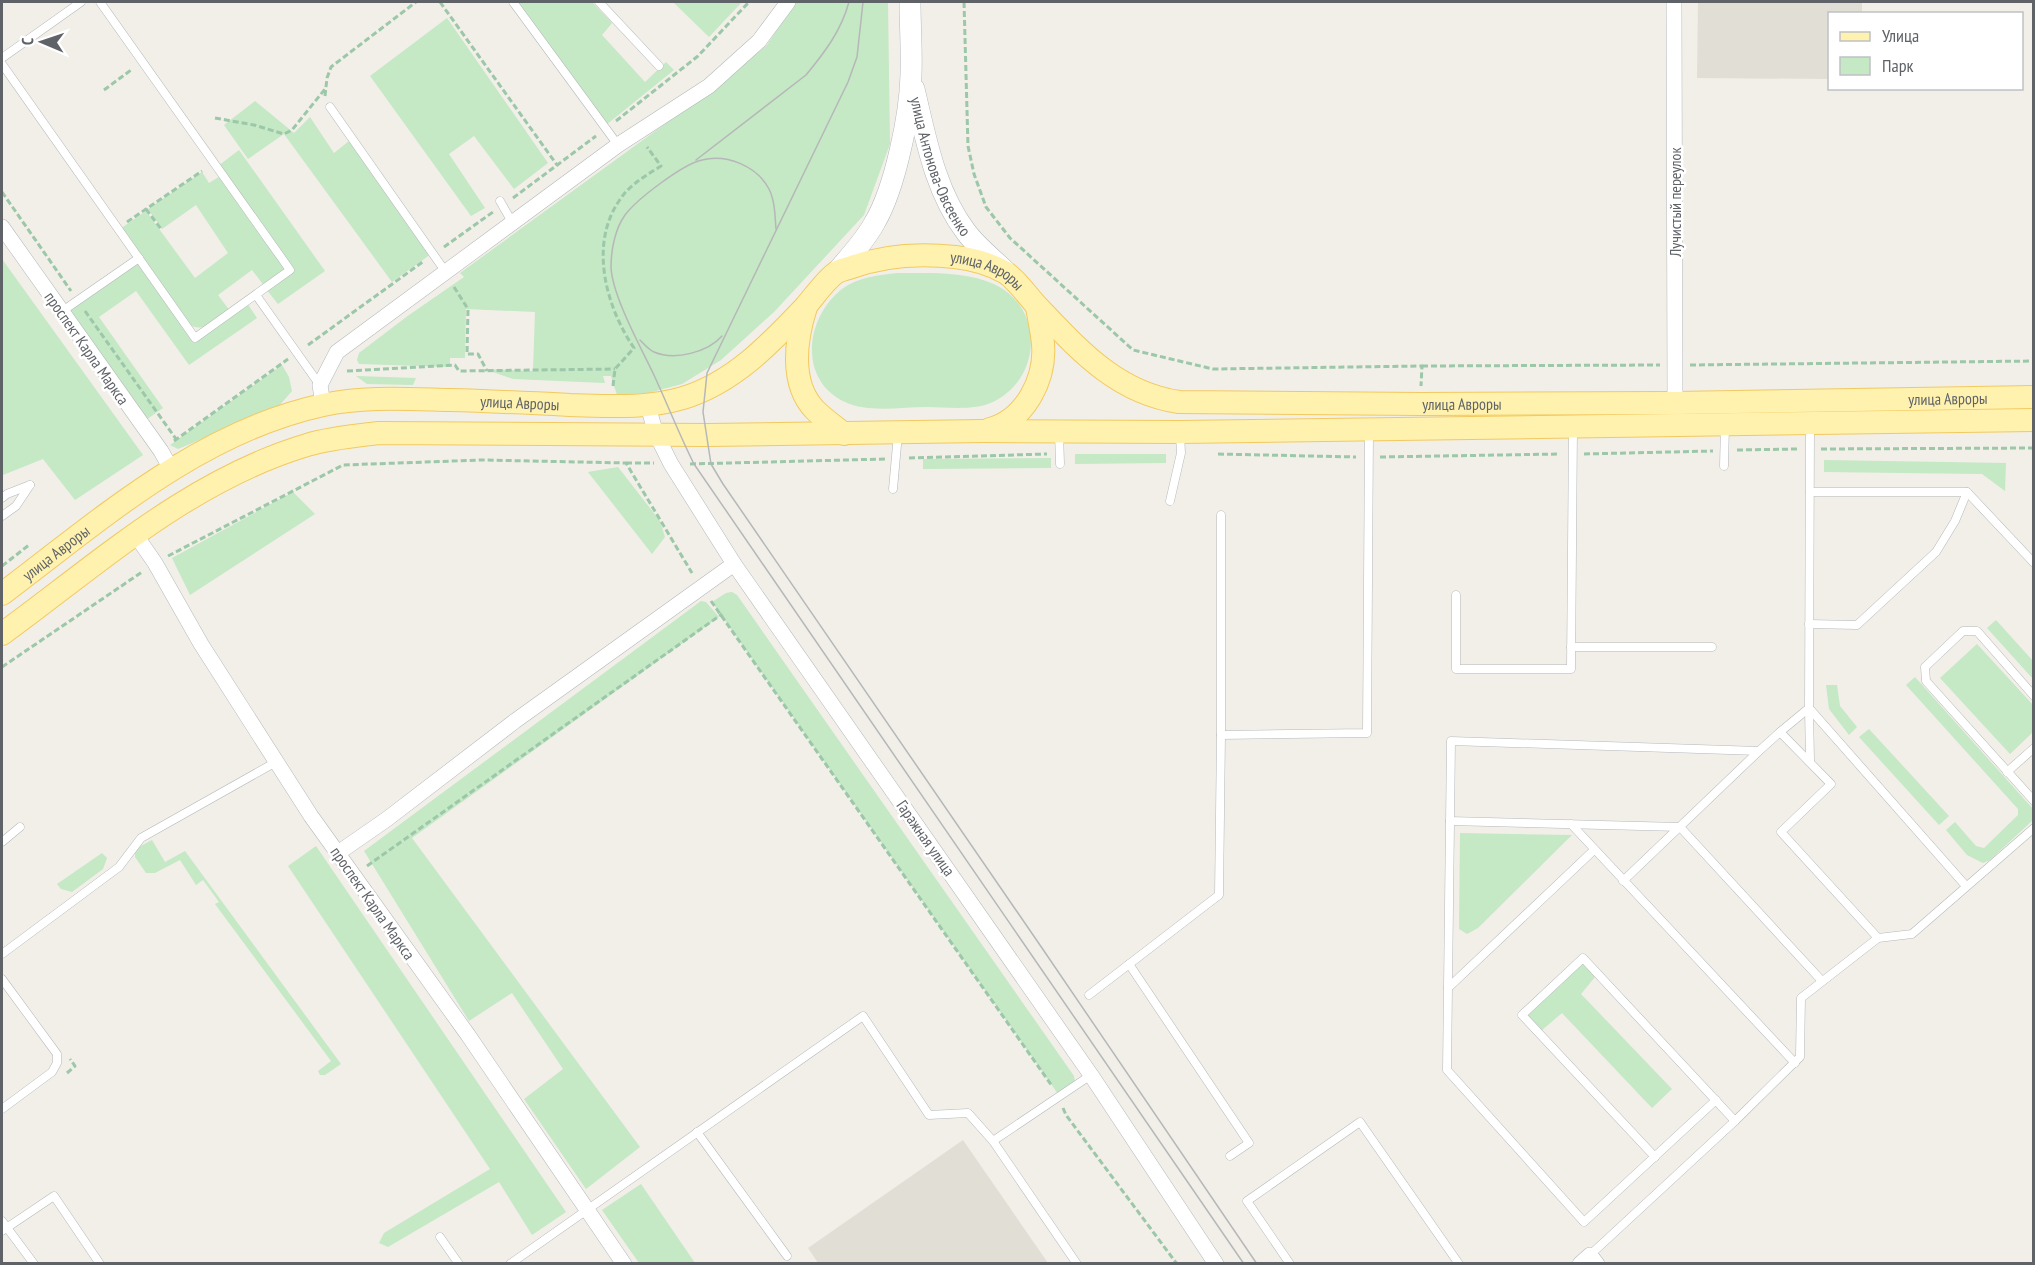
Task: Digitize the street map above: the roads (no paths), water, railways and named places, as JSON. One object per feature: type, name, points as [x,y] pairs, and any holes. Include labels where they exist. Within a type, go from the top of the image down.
[{"type":"main road","name":"улица Антонова-Овсеенко","points":[[836,273],[860,245],[877,219],[899,152],[911,77],[910,2]]},
{"type":"main road","name":"улица Антонова-Овсеенко","points":[[911,77],[934,169],[946,198],[967,234],[1008,274]]},
{"type":"main road","name":"улица Авроры","points":[[3,589],[171,469],[321,395],[353,401],[413,400],[648,406],[684,398],[705,390],[750,362],[836,273],[886,257],[920,255],[961,258],[1008,274],[1037,307],[1102,369],[1143,394],[1161,399],[1215,403],[1421,404],[1676,403],[2034,397]]},
{"type":"main road","points":[[806,306],[797,347],[799,377],[813,408],[843,434]]},
{"type":"main road","points":[[983,431],[999,427],[1010,421],[1020,412],[1034,389],[1043,359],[1037,307]]},
{"type":"main road","name":"улица Авроры","points":[[2,634],[181,502],[267,459],[308,445],[379,433],[1180,432],[2034,420]]},
{"type":"street","points":[[321,395],[336,352],[618,145],[709,86],[759,42],[788,2]]},
{"type":"street","name":"Лучистый переулок","points":[[1674,2],[1676,403]]},
{"type":"street","name":"проспект Карла Маркса","points":[[2,228],[171,469]]},
{"type":"street","name":"Гаражная улица","points":[[648,406],[656,434],[671,464],[734,564],[1091,1075],[1216,1263]]},
{"type":"street","name":"проспект Карла Маркса","points":[[135,534],[276,762],[468,1035],[624,1263]]},
{"type":"street","points":[[338,853],[387,819],[515,721],[734,564]]},
{"type":"lane","points":[[2,58],[81,2]]},
{"type":"lane","points":[[2,64],[195,338],[290,270],[100,2]]},
{"type":"lane","points":[[513,2],[618,145]]},
{"type":"lane","points":[[599,2],[659,66]]},
{"type":"lane","points":[[330,107],[445,271]]},
{"type":"lane","points":[[502,203],[512,222]]},
{"type":"lane","points":[[62,312],[139,258]]},
{"type":"lane","points":[[256,295],[297,352],[321,395]]},
{"type":"lane","points":[[1810,422],[1810,761]]},
{"type":"lane","points":[[1724,466],[1725,424]]},
{"type":"lane","points":[[1456,596],[1456,669],[1570,669],[1573,427]]},
{"type":"lane","points":[[1221,735],[1367,733],[1369,430]]},
{"type":"lane","points":[[1059,431],[1060,464]]},
{"type":"lane","points":[[893,489],[898,432]]},
{"type":"lane","points":[[1170,501],[1181,453],[1180,432]]},
{"type":"lane","points":[[2,498],[30,485],[16,506],[2,516]]},
{"type":"lane","points":[[1810,492],[1967,492],[2034,563]]},
{"type":"lane","points":[[1809,624],[1857,625],[1936,552],[1967,492]]},
{"type":"lane","points":[[1089,995],[1219,894],[1221,515]]},
{"type":"lane","points":[[2034,696],[1977,631],[1963,631],[1926,667],[1926,681],[2034,801]]},
{"type":"lane","points":[[1571,647],[1712,647]]},
{"type":"lane","points":[[1623,881],[1759,751],[1809,708]]},
{"type":"lane","points":[[1809,708],[1966,886]]},
{"type":"lane","points":[[1780,732],[1831,784],[1781,832],[1878,938]]},
{"type":"lane","points":[[1716,1100],[1584,1222],[1447,1070],[1451,741],[1759,751]]},
{"type":"lane","points":[[2007,772],[2034,748]]},
{"type":"lane","points":[[2,954],[119,867],[141,838],[276,762]]},
{"type":"lane","points":[[1450,821],[1680,827],[1822,981]]},
{"type":"lane","points":[[1571,824],[1794,1063]]},
{"type":"lane","points":[[2,842],[20,827]]},
{"type":"lane","points":[[1589,1261],[1637,1218],[1800,1057],[1801,999],[1878,938],[1912,934],[2034,828]]},
{"type":"lane","points":[[1448,988],[1594,850]]},
{"type":"lane","points":[[1655,1157],[1522,1016],[1583,958],[1735,1121]]},
{"type":"lane","points":[[1130,964],[1249,1143],[1230,1156]]},
{"type":"lane","points":[[2,979],[57,1053],[57,1063],[52,1072],[2,1108]]},
{"type":"lane","points":[[510,1263],[863,1016],[929,1115],[968,1113],[993,1141],[1077,1263]]},
{"type":"lane","points":[[993,1141],[1091,1075]]},
{"type":"lane","points":[[1290,1263],[1247,1201],[1360,1122],[1459,1263]]},
{"type":"lane","points":[[697,1132],[787,1256]]},
{"type":"lane","points":[[34,1263],[3,1226],[54,1197],[100,1263]]},
{"type":"lane","points":[[440,1237],[459,1263]]},
{"type":"tram line","points":[[696,160],[806,75],[832,41],[849,2]]},
{"type":"tram line","points":[[863,2],[857,57],[848,82],[707,373],[703,412],[711,464],[1257,1264]]},
{"type":"tram line","points":[[776,229],[774,204],[769,189],[764,181],[749,168],[731,160],[721,159],[702,160],[684,168],[639,200],[625,215],[616,233],[611,267],[616,292],[628,320],[694,464],[1244,1264]]},
{"type":"tram line","points":[[640,340],[654,352],[672,356],[708,347],[722,336]]}]
